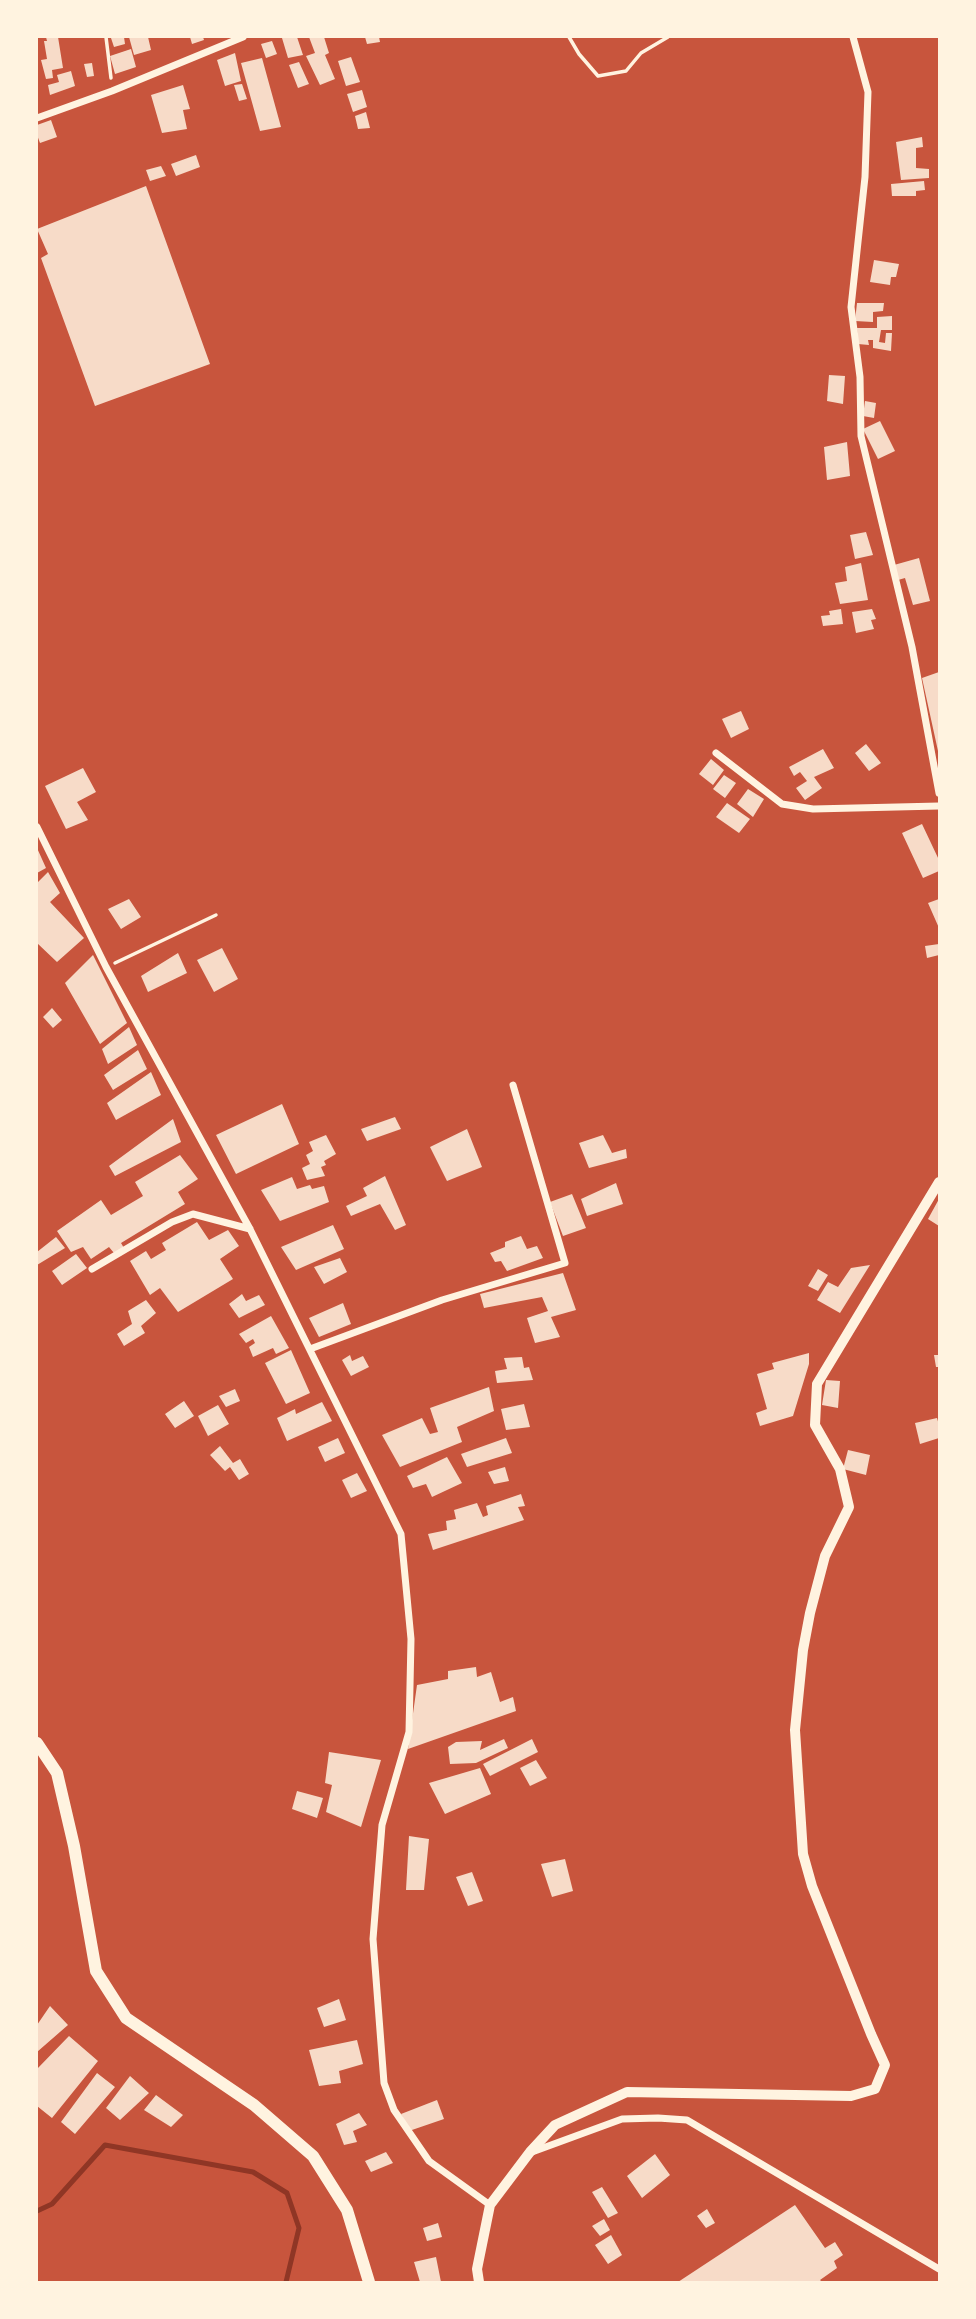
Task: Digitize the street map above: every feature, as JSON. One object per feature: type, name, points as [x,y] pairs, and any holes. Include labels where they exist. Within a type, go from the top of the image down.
[{"type":"main road","points":[[37,1744],[57,1773],[74,1846],[96,1971],[126,2018],[254,2105],[313,2157],[347,2210],[369,2282]]},
{"type":"street","points":[[37,118],[112,91],[243,37]]},
{"type":"street","points":[[853,37],[868,92],[865,177],[851,307],[860,377],[861,436],[912,647],[939,793]]},
{"type":"street","points":[[716,753],[782,804],[813,809],[939,806]]},
{"type":"street","points":[[37,827],[106,967],[250,1229],[401,1534],[411,1639],[409,1732],[382,1825],[373,1939],[384,2082],[394,2110],[429,2161],[490,2205]]},
{"type":"street","points":[[310,1349],[442,1300],[565,1263],[513,1085]]},
{"type":"street","points":[[479,2282],[477,2269],[490,2205],[530,2152],[555,2125],[627,2092],[851,2096],[876,2089],[886,2065],[812,1886],[803,1854],[795,1730],[803,1650],[825,1556],[849,1507],[840,1469],[815,1425],[817,1384],[939,1182]]},
{"type":"street","points":[[92,1269],[172,1222],[194,1214],[250,1229]]},
{"type":"street","points":[[530,2152],[622,2119],[687,2120],[939,2269]]},
{"type":"path","points":[[106,37],[112,91]]},
{"type":"path","points":[[569,37],[579,54],[598,76],[626,71],[641,53],[668,37]]},
{"type":"path","points":[[106,967],[216,915]]},
{"type":"building","points":[[46,37],[58,37],[63,68],[52,70],[53,78],[46,79],[41,60],[47,59],[44,41],[47,41]]},
{"type":"building","points":[[124,37],[125,44],[114,47],[111,38]]},
{"type":"building","points":[[129,37],[148,37],[151,50],[134,55]]},
{"type":"building","points":[[190,37],[203,37],[204,40],[192,44]]},
{"type":"building","points":[[297,37],[303,55],[288,58],[282,38]]},
{"type":"building","points":[[309,37],[324,37],[329,53],[325,55],[335,79],[320,85],[306,56],[315,53]]},
{"type":"building","points":[[365,37],[379,37],[380,42],[367,44]]},
{"type":"building","points":[[272,41],[277,54],[266,58],[261,44]]},
{"type":"building","points":[[131,49],[136,67],[115,74],[110,56]]},
{"type":"building","points":[[235,53],[241,81],[225,86],[217,60]]},
{"type":"building","points":[[351,57],[360,82],[346,86],[338,61]]},
{"type":"building","points":[[262,58],[281,127],[260,131],[241,63]]},
{"type":"building","points":[[299,62],[309,84],[298,88],[289,65]]},
{"type":"building","points":[[92,63],[94,76],[87,77],[84,64]]},
{"type":"building","points":[[71,71],[75,86],[50,95],[48,85],[59,82],[57,75]]},
{"type":"building","points":[[242,84],[247,99],[239,101],[234,85]]},
{"type":"building","points":[[183,85],[190,109],[183,110],[187,129],[162,133],[151,95]]},
{"type":"building","points":[[362,90],[367,107],[353,112],[347,94]]},
{"type":"building","points":[[366,112],[370,128],[358,129],[355,116]]},
{"type":"building","points":[[51,120],[57,137],[40,143],[37,125]]},
{"type":"building","points":[[922,137],[923,147],[916,148],[916,168],[929,169],[929,178],[901,180],[896,142]]},
{"type":"building","points":[[196,155],[200,167],[176,176],[171,164]]},
{"type":"building","points":[[161,166],[166,176],[150,181],[146,170]]},
{"type":"building","points":[[924,181],[925,190],[916,191],[916,196],[892,196],[891,184]]},
{"type":"building","points":[[146,186],[210,364],[95,406],[41,258],[48,254],[37,229]]},
{"type":"building","points":[[874,260],[899,264],[896,277],[891,277],[890,285],[870,282]]},
{"type":"building","points":[[857,303],[884,303],[883,311],[873,312],[873,322],[855,321]]},
{"type":"building","points":[[892,316],[892,330],[881,330],[879,342],[885,343],[886,333],[892,333],[891,351],[873,348],[873,340],[868,340],[869,345],[858,344],[857,328],[877,328],[877,317]]},
{"type":"building","points":[[829,375],[845,376],[843,404],[827,401]]},
{"type":"building","points":[[865,401],[876,403],[874,418],[863,416]]},
{"type":"building","points":[[880,421],[895,451],[878,459],[863,429]]},
{"type":"building","points":[[847,442],[850,476],[827,480],[824,447]]},
{"type":"building","points":[[866,532],[873,555],[855,559],[850,535]]},
{"type":"building","points":[[919,558],[930,601],[913,605],[905,578],[898,580],[894,565]]},
{"type":"building","points":[[861,563],[868,600],[840,604],[835,583],[847,581],[845,567]]},
{"type":"building","points":[[841,609],[843,624],[823,626],[821,616]]},
{"type":"building","points":[[872,609],[876,619],[871,620],[874,629],[856,633],[852,612]]},
{"type":"building","points":[[939,672],[939,751],[938,751],[922,678]]},
{"type":"building","points":[[741,711],[749,729],[731,738],[722,719]]},
{"type":"building","points":[[866,744],[881,763],[869,771],[855,753]]},
{"type":"building","points":[[823,749],[834,768],[814,777],[822,788],[805,800],[796,788],[807,781],[800,772],[794,776],[789,767]]},
{"type":"building","points":[[711,759],[724,770],[713,785],[699,774]]},
{"type":"building","points":[[83,768],[96,792],[77,802],[88,820],[66,829],[45,786]]},
{"type":"building","points":[[724,775],[736,783],[725,798],[713,789]]},
{"type":"building","points":[[748,789],[764,799],[753,817],[737,804]]},
{"type":"building","points":[[727,803],[750,819],[739,833],[716,817]]},
{"type":"building","points":[[922,824],[939,860],[939,871],[923,878],[902,833]]},
{"type":"building","points":[[37,848],[46,868],[37,873]]},
{"type":"building","points":[[48,872],[60,893],[50,902],[84,938],[57,962],[37,943],[37,883]]},
{"type":"building","points":[[129,899],[141,917],[121,929],[108,909]]},
{"type":"building","points":[[939,899],[939,928],[928,903]]},
{"type":"building","points":[[939,944],[939,955],[927,958],[925,946]]},
{"type":"building","points":[[222,948],[238,979],[214,992],[197,960]]},
{"type":"building","points":[[178,953],[187,973],[148,992],[141,976]]},
{"type":"building","points":[[93,955],[127,1023],[100,1044],[65,983]]},
{"type":"building","points":[[52,1008],[62,1020],[53,1028],[43,1017]]},
{"type":"building","points":[[129,1027],[137,1045],[108,1064],[102,1049]]},
{"type":"building","points":[[138,1050],[147,1069],[113,1090],[104,1075]]},
{"type":"building","points":[[151,1072],[161,1095],[116,1120],[107,1103]]},
{"type":"building","points":[[282,1104],[299,1144],[236,1174],[216,1135]]},
{"type":"building","points":[[395,1117],[401,1129],[367,1141],[361,1129]]},
{"type":"building","points":[[173,1119],[181,1142],[115,1176],[109,1166]]},
{"type":"building","points":[[467,1129],[482,1167],[447,1181],[430,1147]]},
{"type":"building","points":[[326,1135],[336,1154],[324,1161],[326,1165],[321,1167],[325,1176],[307,1180],[302,1168],[310,1164],[306,1155],[313,1151],[309,1142]]},
{"type":"building","points":[[603,1135],[612,1153],[626,1149],[627,1158],[589,1168],[579,1143]]},
{"type":"building","points":[[180,1155],[198,1179],[178,1192],[185,1204],[121,1243],[124,1248],[114,1253],[109,1247],[91,1259],[83,1247],[71,1252],[57,1231],[101,1200],[111,1215],[143,1196],[135,1182]]},
{"type":"building","points":[[385,1176],[406,1225],[395,1230],[380,1204],[351,1216],[346,1206],[367,1196],[363,1188]]},
{"type":"building","points":[[292,1177],[297,1189],[310,1185],[312,1189],[324,1186],[329,1202],[280,1221],[261,1190]]},
{"type":"building","points":[[616,1183],[623,1204],[587,1216],[581,1199]]},
{"type":"building","points":[[572,1194],[586,1228],[563,1236],[550,1202]]},
{"type":"building","points":[[939,1199],[939,1226],[928,1219]]},
{"type":"building","points":[[197,1222],[209,1240],[228,1230],[239,1246],[220,1259],[233,1279],[178,1312],[160,1288],[150,1295],[130,1261],[146,1251],[151,1259],[166,1250],[162,1243]]},
{"type":"building","points":[[333,1225],[344,1249],[296,1270],[281,1247]]},
{"type":"building","points":[[521,1236],[527,1249],[537,1246],[543,1258],[507,1271],[501,1261],[495,1262],[490,1253],[505,1247],[505,1242]]},
{"type":"building","points":[[56,1237],[65,1248],[37,1265],[37,1252]]},
{"type":"building","points":[[76,1254],[87,1268],[62,1285],[52,1271]]},
{"type":"building","points":[[340,1258],[347,1272],[324,1284],[314,1267]]},
{"type":"building","points":[[870,1265],[840,1313],[817,1300],[828,1282],[838,1287],[851,1268]]},
{"type":"building","points":[[818,1269],[828,1275],[818,1291],[808,1286]]},
{"type":"building","points":[[563,1273],[576,1310],[551,1317],[560,1337],[535,1343],[527,1318],[548,1311],[542,1297],[484,1308],[480,1294]]},
{"type":"building","points":[[242,1294],[246,1301],[259,1295],[265,1305],[239,1318],[229,1304]]},
{"type":"building","points":[[146,1300],[156,1313],[141,1326],[145,1333],[124,1346],[117,1334],[132,1324],[128,1311]]},
{"type":"building","points":[[343,1303],[351,1324],[319,1337],[309,1318]]},
{"type":"building","points":[[271,1316],[289,1348],[276,1354],[273,1348],[253,1357],[249,1347],[255,1343],[253,1339],[246,1343],[239,1334]]},
{"type":"building","points":[[291,1350],[310,1393],[286,1404],[265,1363]]},
{"type":"building","points":[[809,1353],[809,1364],[793,1416],[760,1426],[756,1413],[767,1409],[757,1374],[774,1369],[772,1363]]},
{"type":"building","points":[[350,1355],[352,1361],[363,1356],[369,1367],[351,1376],[342,1360]]},
{"type":"building","points":[[934,1355],[939,1355],[939,1367],[936,1367]]},
{"type":"building","points":[[522,1357],[524,1368],[529,1367],[533,1380],[497,1383],[495,1371],[507,1369],[504,1358]]},
{"type":"building","points":[[826,1380],[840,1381],[838,1408],[822,1405]]},
{"type":"building","points":[[489,1387],[494,1411],[457,1427],[462,1442],[400,1467],[382,1435],[422,1418],[430,1434],[438,1432],[430,1408]]},
{"type":"building","points":[[235,1389],[240,1401],[226,1407],[219,1396]]},
{"type":"building","points":[[184,1401],[194,1416],[175,1428],[165,1414]]},
{"type":"building","points":[[322,1402],[332,1421],[287,1441],[277,1418],[295,1409],[296,1414]]},
{"type":"building","points":[[524,1404],[530,1427],[506,1430],[501,1409]]},
{"type":"building","points":[[218,1405],[229,1424],[208,1436],[198,1416]]},
{"type":"building","points":[[937,1418],[939,1438],[920,1444],[915,1423]]},
{"type":"building","points":[[338,1438],[345,1453],[325,1462],[318,1447]]},
{"type":"building","points":[[506,1438],[512,1453],[467,1467],[461,1454]]},
{"type":"building","points":[[220,1446],[233,1463],[240,1459],[249,1474],[239,1480],[230,1467],[225,1471],[210,1455]]},
{"type":"building","points":[[848,1450],[870,1455],[866,1475],[843,1469]]},
{"type":"building","points":[[447,1457],[462,1483],[432,1497],[426,1484],[413,1488],[407,1476]]},
{"type":"building","points":[[505,1467],[509,1481],[494,1484],[488,1472]]},
{"type":"building","points":[[357,1473],[367,1491],[351,1498],[342,1480]]},
{"type":"building","points":[[521,1494],[525,1506],[518,1507],[524,1520],[433,1550],[428,1534],[447,1530],[446,1521],[456,1519],[454,1510],[477,1503],[483,1517],[488,1515],[486,1506]]},
{"type":"building","points":[[476,1667],[477,1677],[491,1672],[500,1702],[513,1697],[516,1711],[408,1749],[417,1685],[448,1679],[448,1671]]},
{"type":"building","points":[[504,1739],[508,1748],[476,1763],[450,1764],[448,1747],[456,1742],[482,1741],[480,1750]]},
{"type":"building","points":[[532,1739],[538,1752],[490,1776],[483,1764]]},
{"type":"building","points":[[329,1752],[381,1760],[361,1827],[326,1812],[332,1785],[325,1783]]},
{"type":"building","points":[[536,1760],[547,1778],[530,1786],[520,1768]]},
{"type":"building","points":[[480,1768],[491,1794],[445,1814],[429,1783]]},
{"type":"building","points":[[297,1791],[323,1798],[317,1818],[292,1809]]},
{"type":"building","points":[[409,1836],[429,1839],[424,1890],[406,1890]]},
{"type":"building","points":[[565,1859],[573,1891],[552,1897],[541,1864]]},
{"type":"building","points":[[472,1872],[483,1901],[468,1906],[456,1877]]},
{"type":"building","points":[[339,1999],[346,2020],[324,2027],[317,2008]]},
{"type":"building","points":[[50,2006],[68,2025],[37,2052],[37,2025]]},
{"type":"building","points":[[69,2036],[98,2061],[52,2118],[37,2106],[37,2069]]},
{"type":"building","points":[[357,2040],[363,2064],[339,2071],[341,2083],[319,2086],[309,2050]]},
{"type":"building","points":[[97,2073],[115,2087],[75,2134],[61,2122]]},
{"type":"building","points":[[130,2076],[149,2093],[120,2120],[106,2108]]},
{"type":"building","points":[[156,2095],[183,2115],[171,2127],[144,2110]]},
{"type":"building","points":[[437,2100],[444,2119],[409,2131],[401,2114]]},
{"type":"building","points":[[359,2113],[367,2125],[353,2131],[357,2142],[344,2145],[336,2124]]},
{"type":"building","points":[[386,2152],[393,2163],[371,2172],[365,2161]]},
{"type":"building","points":[[655,2154],[670,2175],[642,2198],[627,2176]]},
{"type":"building","points":[[602,2187],[618,2213],[608,2218],[592,2192]]},
{"type":"building","points":[[795,2205],[825,2248],[835,2242],[843,2255],[834,2261],[837,2268],[820,2280],[822,2282],[678,2282]]},
{"type":"building","points":[[707,2209],[715,2223],[706,2228],[697,2216]]},
{"type":"building","points":[[604,2219],[610,2230],[600,2236],[592,2226]]},
{"type":"building","points":[[438,2223],[442,2237],[427,2241],[423,2228]]},
{"type":"building","points":[[611,2235],[622,2255],[608,2264],[595,2245]]},
{"type":"building","points":[[436,2257],[441,2282],[420,2282],[414,2262]]},
{"type":"waterway","points":[[37,2211],[52,2204],[105,2145],[253,2172],[287,2193],[299,2228],[286,2282]]}]
